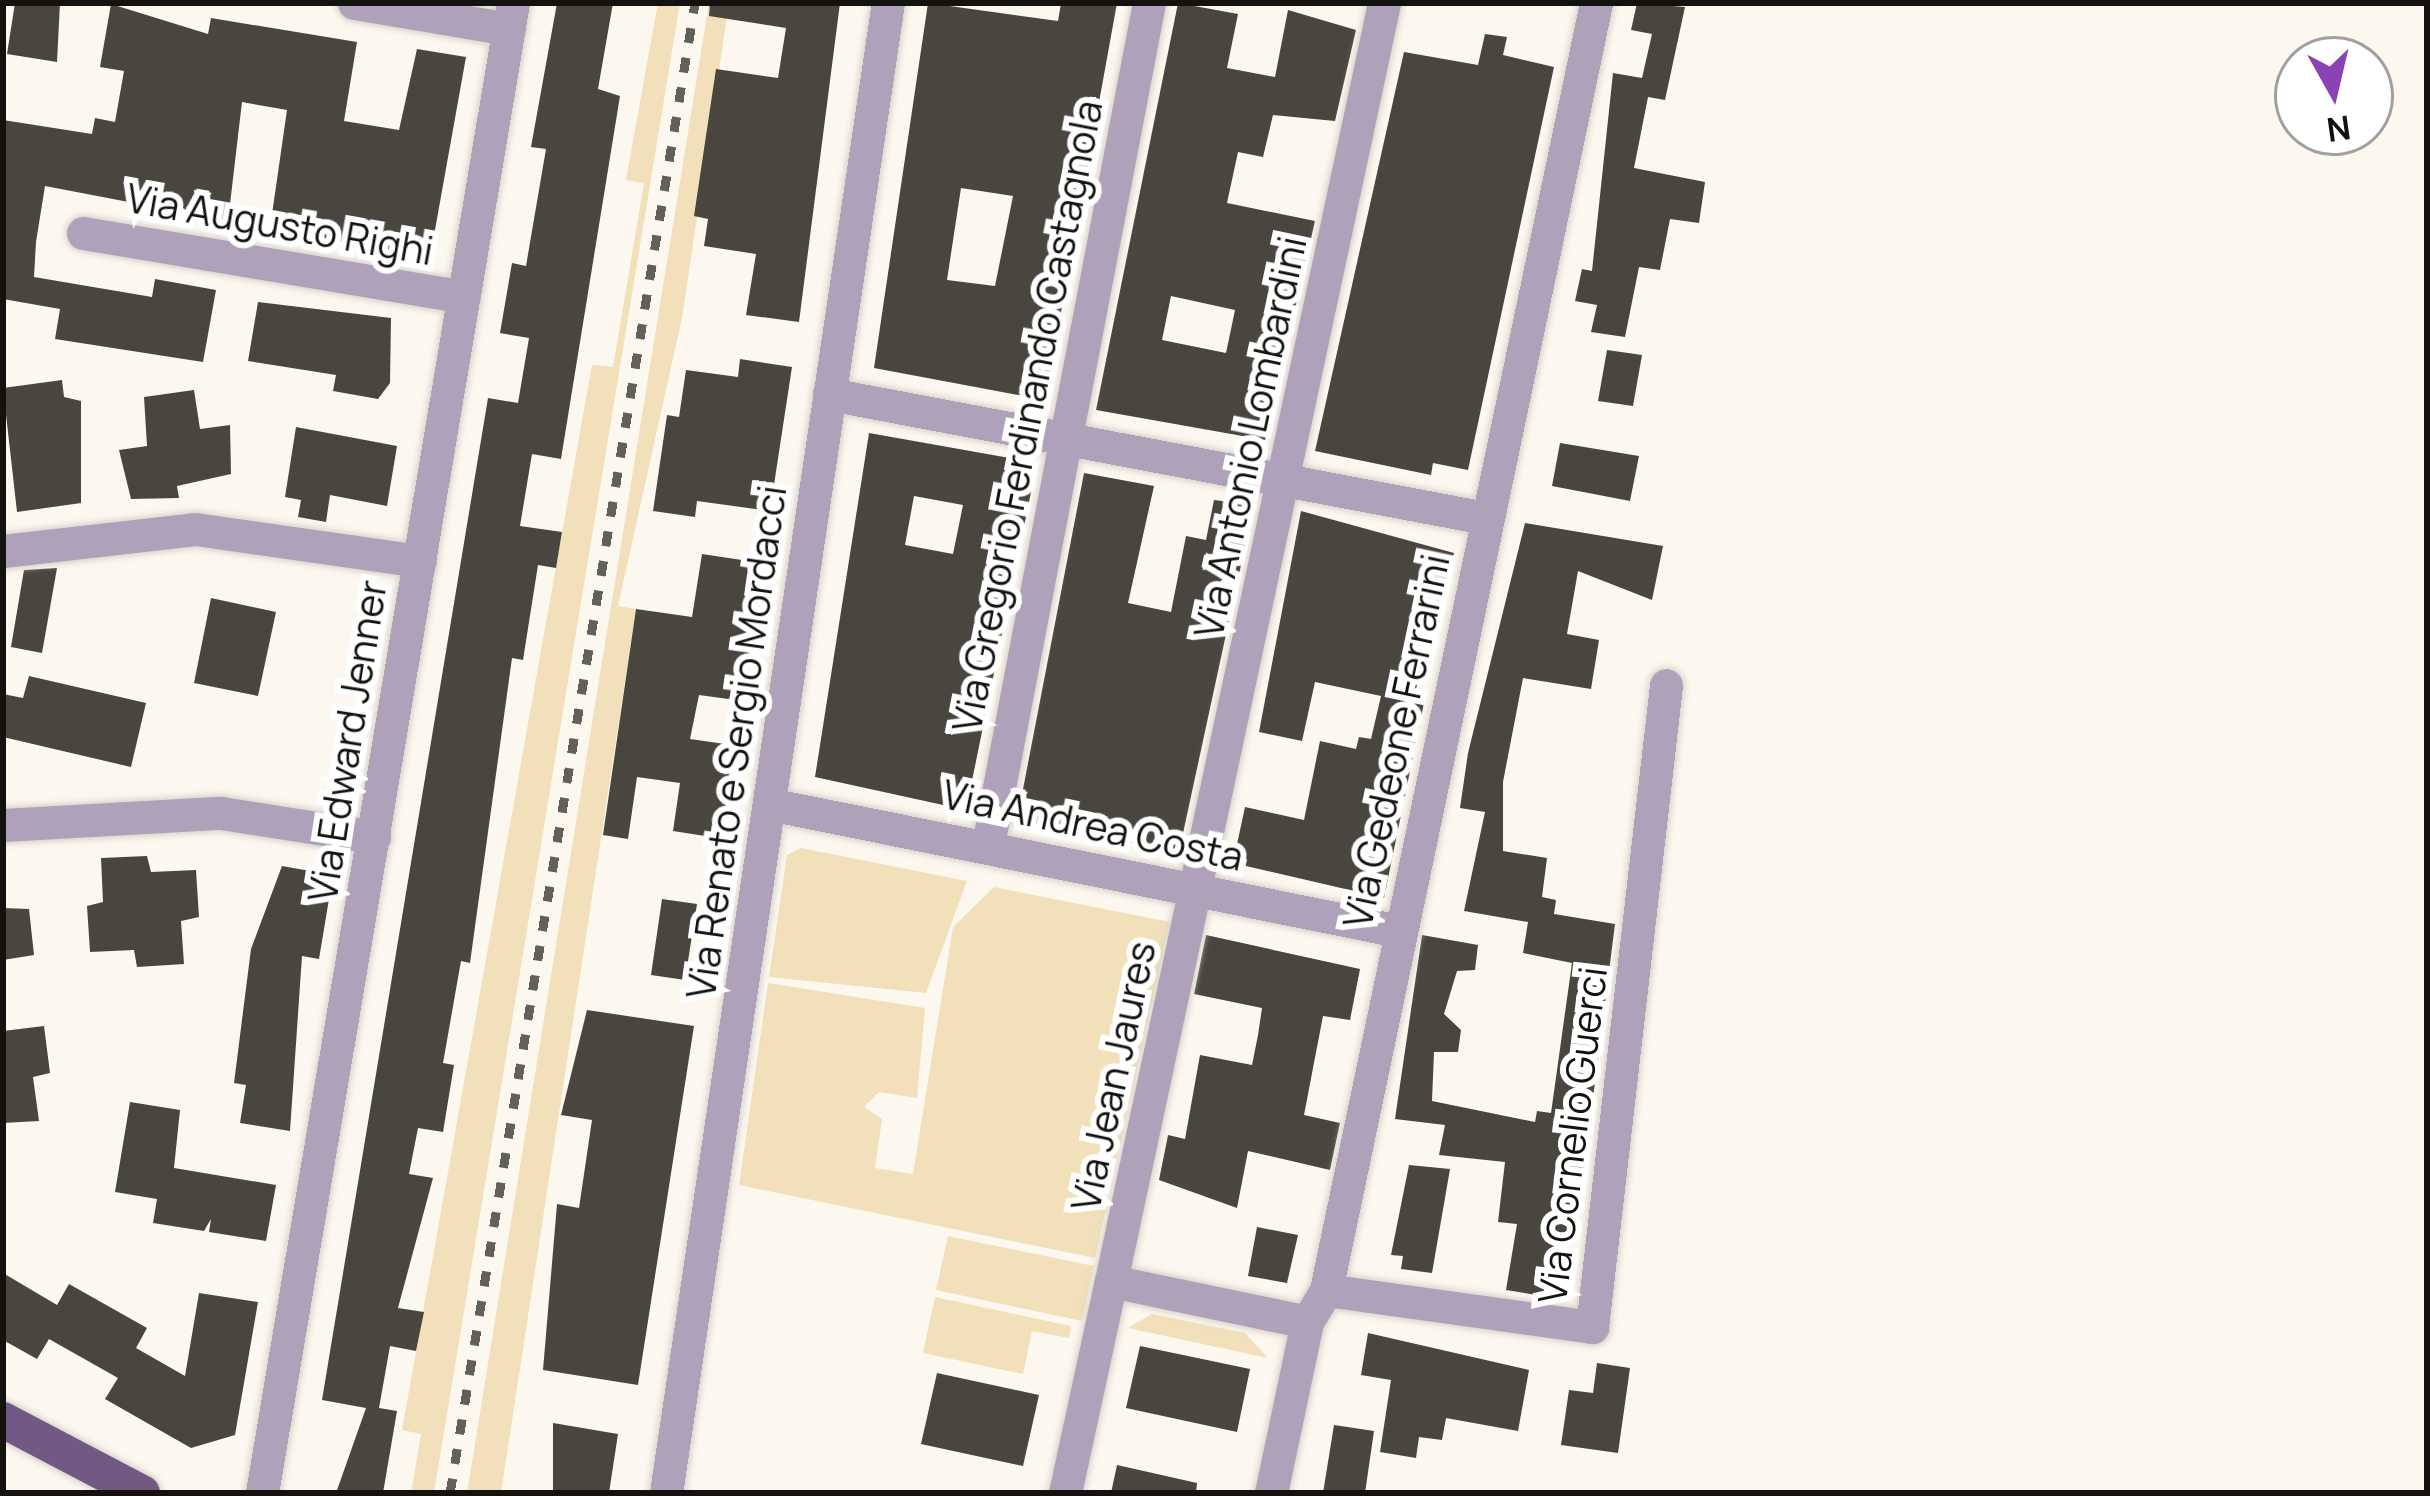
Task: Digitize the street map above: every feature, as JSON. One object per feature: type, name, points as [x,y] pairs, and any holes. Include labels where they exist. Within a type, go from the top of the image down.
[{"type":"main road","points":[[3,1395],[56,1443]]},
{"type":"main road","points":[[3,1420],[56,1443],[142,1493]]},
{"type":"street","points":[[354,3],[511,16]]},
{"type":"street","name":"Via Renato e Sergio Mordacci","points":[[666,1493],[888,3]]},
{"type":"street","name":"Via Gregorio Ferdinando Castagnola","points":[[988,845],[1149,3]]},
{"type":"street","name":"Via Antonio Lombardini","points":[[1196,889],[1384,3]]},
{"type":"street","name":"Via Gedeone Ferrarini","points":[[1271,1493],[1307,1322],[1326,1290],[1596,3]]},
{"type":"street","name":"Via Edward Jenner","points":[[262,1493],[511,16]]},
{"type":"street","name":"Via Augusto Righi","points":[[83,233],[464,297]]},
{"type":"street","points":[[829,394],[1485,518]]},
{"type":"street","points":[[3,551],[195,529],[420,562]]},
{"type":"street","name":"Via Cornelio Guerci","points":[[1326,1290],[1592,1327],[1666,685]]},
{"type":"street","name":"Via Andrea Costa","points":[[769,804],[1400,931]]},
{"type":"street","points":[[3,825],[220,813],[374,837]]},
{"type":"street","name":"Via Jean Jaures","points":[[1065,1493],[1196,889]]},
{"type":"street","points":[[1111,1281],[1307,1322]]},
{"type":"shaded area","points":[[658,3],[680,3],[434,1493],[411,1493],[421,1434],[402,1430],[592,365],[613,367],[644,183],[626,180]]},
{"type":"shaded area","points":[[709,3],[729,3],[682,318],[618,606],[636,609],[501,1493],[467,1493]]},
{"type":"shaded area","points":[[801,848],[967,881],[926,993],[769,977],[787,855]]},
{"type":"shaded area","points":[[994,887],[1170,922],[1095,1258],[739,1185],[768,983],[925,1008],[917,1098],[879,1092],[864,1107],[882,1119],[875,1168],[913,1174],[953,927]]},
{"type":"shaded area","points":[[948,1236],[1094,1266],[1082,1321],[936,1290]]},
{"type":"shaded area","points":[[935,1297],[1071,1326],[1069,1338],[1032,1331],[1023,1374],[923,1353]]},
{"type":"shaded area","points":[[1152,1314],[1245,1333],[1268,1358],[1128,1328]]},
{"type":"building","points":[[15,3],[60,3],[57,62],[7,54]]},
{"type":"building","points":[[557,3],[613,3],[598,89],[620,96],[561,459],[532,454],[520,526],[562,532],[556,568],[538,565],[523,660],[512,658],[470,963],[461,961],[443,1063],[454,1065],[443,1132],[418,1128],[409,1174],[433,1178],[398,1308],[424,1312],[416,1351],[390,1346],[379,1408],[397,1411],[383,1493],[336,1493],[366,1408],[322,1400],[488,398],[518,403],[529,338],[500,333],[512,263],[526,266],[546,149],[531,147]]},
{"type":"building","points":[[710,3],[840,3],[799,322],[746,315],[756,254],[704,246],[708,219],[694,216],[716,69],[778,78],[786,28],[709,16]]},
{"type":"building","points":[[928,3],[1058,21],[1061,3],[1117,3],[1045,400],[874,368]],"holes":[[[961,188],[1013,196],[995,286],[947,280]]]},
{"type":"building","points":[[1178,3],[1238,14],[1227,68],[1275,77],[1288,10],[1356,30],[1335,121],[1273,115],[1263,157],[1238,152],[1227,203],[1315,221],[1265,440],[1096,410]],"holes":[[[1171,296],[1235,310],[1226,353],[1162,340]]]},
{"type":"building","points":[[1637,3],[1685,7],[1665,100],[1648,97],[1634,168],[1705,182],[1699,223],[1670,219],[1660,270],[1639,267],[1625,337],[1591,332],[1597,305],[1575,301],[1582,269],[1592,271],[1613,73],[1642,78],[1652,34],[1631,30]]},
{"type":"building","points":[[111,4],[208,34],[211,18],[357,42],[344,121],[399,130],[417,49],[466,57],[433,241],[400,235],[397,252],[270,228],[287,110],[242,102],[228,221],[45,186],[36,242],[34,277],[152,297],[155,279],[216,290],[203,362],[55,339],[60,309],[3,299],[3,120],[92,134],[95,118],[115,122],[124,71],[100,67]]},
{"type":"building","points":[[1485,34],[1507,37],[1503,55],[1554,67],[1468,470],[1433,463],[1431,475],[1315,451],[1404,52],[1478,65]]},
{"type":"building","points":[[258,302],[391,318],[390,383],[378,399],[333,391],[336,375],[248,361]]},
{"type":"building","points":[[1607,350],[1642,355],[1633,406],[1598,401]]},
{"type":"building","points":[[740,359],[792,367],[770,511],[697,501],[695,517],[653,511],[667,415],[679,417],[686,370],[738,377]]},
{"type":"building","points":[[62,380],[64,397],[81,401],[81,503],[17,512],[3,388]]},
{"type":"building","points":[[194,390],[200,429],[230,425],[231,474],[177,486],[179,498],[131,499],[119,450],[147,446],[144,397]]},
{"type":"building","points":[[296,427],[397,446],[387,506],[330,495],[326,522],[298,517],[301,500],[285,497]]},
{"type":"building","points":[[869,433],[1037,463],[966,810],[815,777]],"holes":[[[914,496],[963,505],[953,554],[905,545]]]},
{"type":"building","points":[[1560,443],[1639,456],[1630,501],[1552,486]]},
{"type":"building","points":[[1084,473],[1154,486],[1128,603],[1171,612],[1186,536],[1206,540],[1214,500],[1254,505],[1179,852],[1017,820]]},
{"type":"building","points":[[1301,511],[1454,553],[1414,696],[1425,698],[1384,898],[1233,863],[1245,807],[1304,820],[1320,741],[1356,749],[1359,737],[1371,739],[1381,696],[1315,682],[1302,741],[1259,732]]},
{"type":"building","points":[[1525,523],[1663,546],[1652,600],[1578,571],[1567,634],[1599,640],[1591,689],[1523,678],[1503,782],[1503,851],[1547,858],[1542,897],[1556,900],[1554,914],[1615,924],[1575,1240],[1552,1247],[1543,1296],[1506,1290],[1517,1224],[1498,1222],[1505,1162],[1439,1155],[1445,1125],[1395,1119],[1422,935],[1478,945],[1475,970],[1457,971],[1444,1014],[1461,1030],[1458,1052],[1434,1052],[1432,1101],[1535,1122],[1537,1111],[1551,1113],[1572,963],[1523,953],[1528,922],[1464,911],[1485,812],[1460,808],[1468,753]]},
{"type":"building","points":[[702,554],[762,563],[743,701],[699,695],[690,739],[732,745],[725,820],[718,838],[673,831],[680,783],[637,777],[628,839],[603,835],[636,609],[692,617]]},
{"type":"building","points":[[57,568],[42,653],[11,647],[24,570]]},
{"type":"building","points":[[211,598],[276,612],[258,696],[194,683]]},
{"type":"building","points":[[29,676],[146,703],[131,767],[3,737],[3,694],[23,698]]},
{"type":"building","points":[[147,856],[151,872],[196,870],[199,917],[181,921],[184,964],[137,967],[134,950],[90,952],[87,906],[103,902],[101,858]]},
{"type":"building","points":[[282,866],[333,875],[319,959],[302,956],[290,1131],[240,1123],[246,1085],[234,1083],[251,949]]},
{"type":"building","points":[[662,899],[697,904],[685,980],[651,975]]},
{"type":"building","points":[[3,908],[29,909],[34,955],[3,960]]},
{"type":"building","points":[[1206,935],[1360,969],[1350,1020],[1323,1016],[1304,1115],[1340,1123],[1330,1170],[1248,1151],[1237,1208],[1159,1180],[1168,1135],[1185,1139],[1200,1055],[1252,1065],[1258,1035],[1262,1008],[1194,994]]},
{"type":"building","points":[[587,1010],[694,1026],[638,1385],[543,1370],[557,1204],[579,1208],[592,1120],[561,1115]]},
{"type":"building","points":[[44,1026],[50,1073],[33,1077],[39,1121],[3,1123],[3,1031]]},
{"type":"building","points":[[130,1102],[180,1110],[174,1168],[276,1185],[266,1241],[209,1232],[211,1219],[204,1231],[153,1223],[157,1199],[115,1192]]},
{"type":"building","points":[[1409,1165],[1450,1169],[1432,1273],[1401,1269],[1403,1256],[1391,1255]]},
{"type":"building","points":[[1257,1227],[1298,1235],[1287,1283],[1248,1276]]},
{"type":"building","points":[[3,1273],[57,1305],[69,1284],[147,1328],[136,1348],[185,1376],[199,1293],[258,1302],[235,1435],[191,1448],[105,1399],[118,1378],[49,1339],[37,1359],[3,1340]]},
{"type":"building","points":[[1368,1333],[1529,1370],[1518,1431],[1446,1418],[1442,1440],[1419,1437],[1416,1458],[1380,1452],[1391,1380],[1361,1375]]},
{"type":"building","points":[[1140,1346],[1250,1369],[1237,1432],[1126,1408]]},
{"type":"building","points":[[1597,1363],[1630,1368],[1618,1453],[1561,1445],[1569,1390],[1593,1393]]},
{"type":"building","points":[[937,1373],[1039,1395],[1023,1466],[921,1444]]},
{"type":"building","points":[[553,1423],[618,1434],[609,1493],[553,1493]]},
{"type":"building","points":[[1334,1425],[1374,1431],[1365,1493],[1323,1493]]},
{"type":"building","points":[[1117,1465],[1197,1483],[1196,1493],[1111,1493]]},
{"type":"railway","points":[[450,1493],[695,3]]}]
